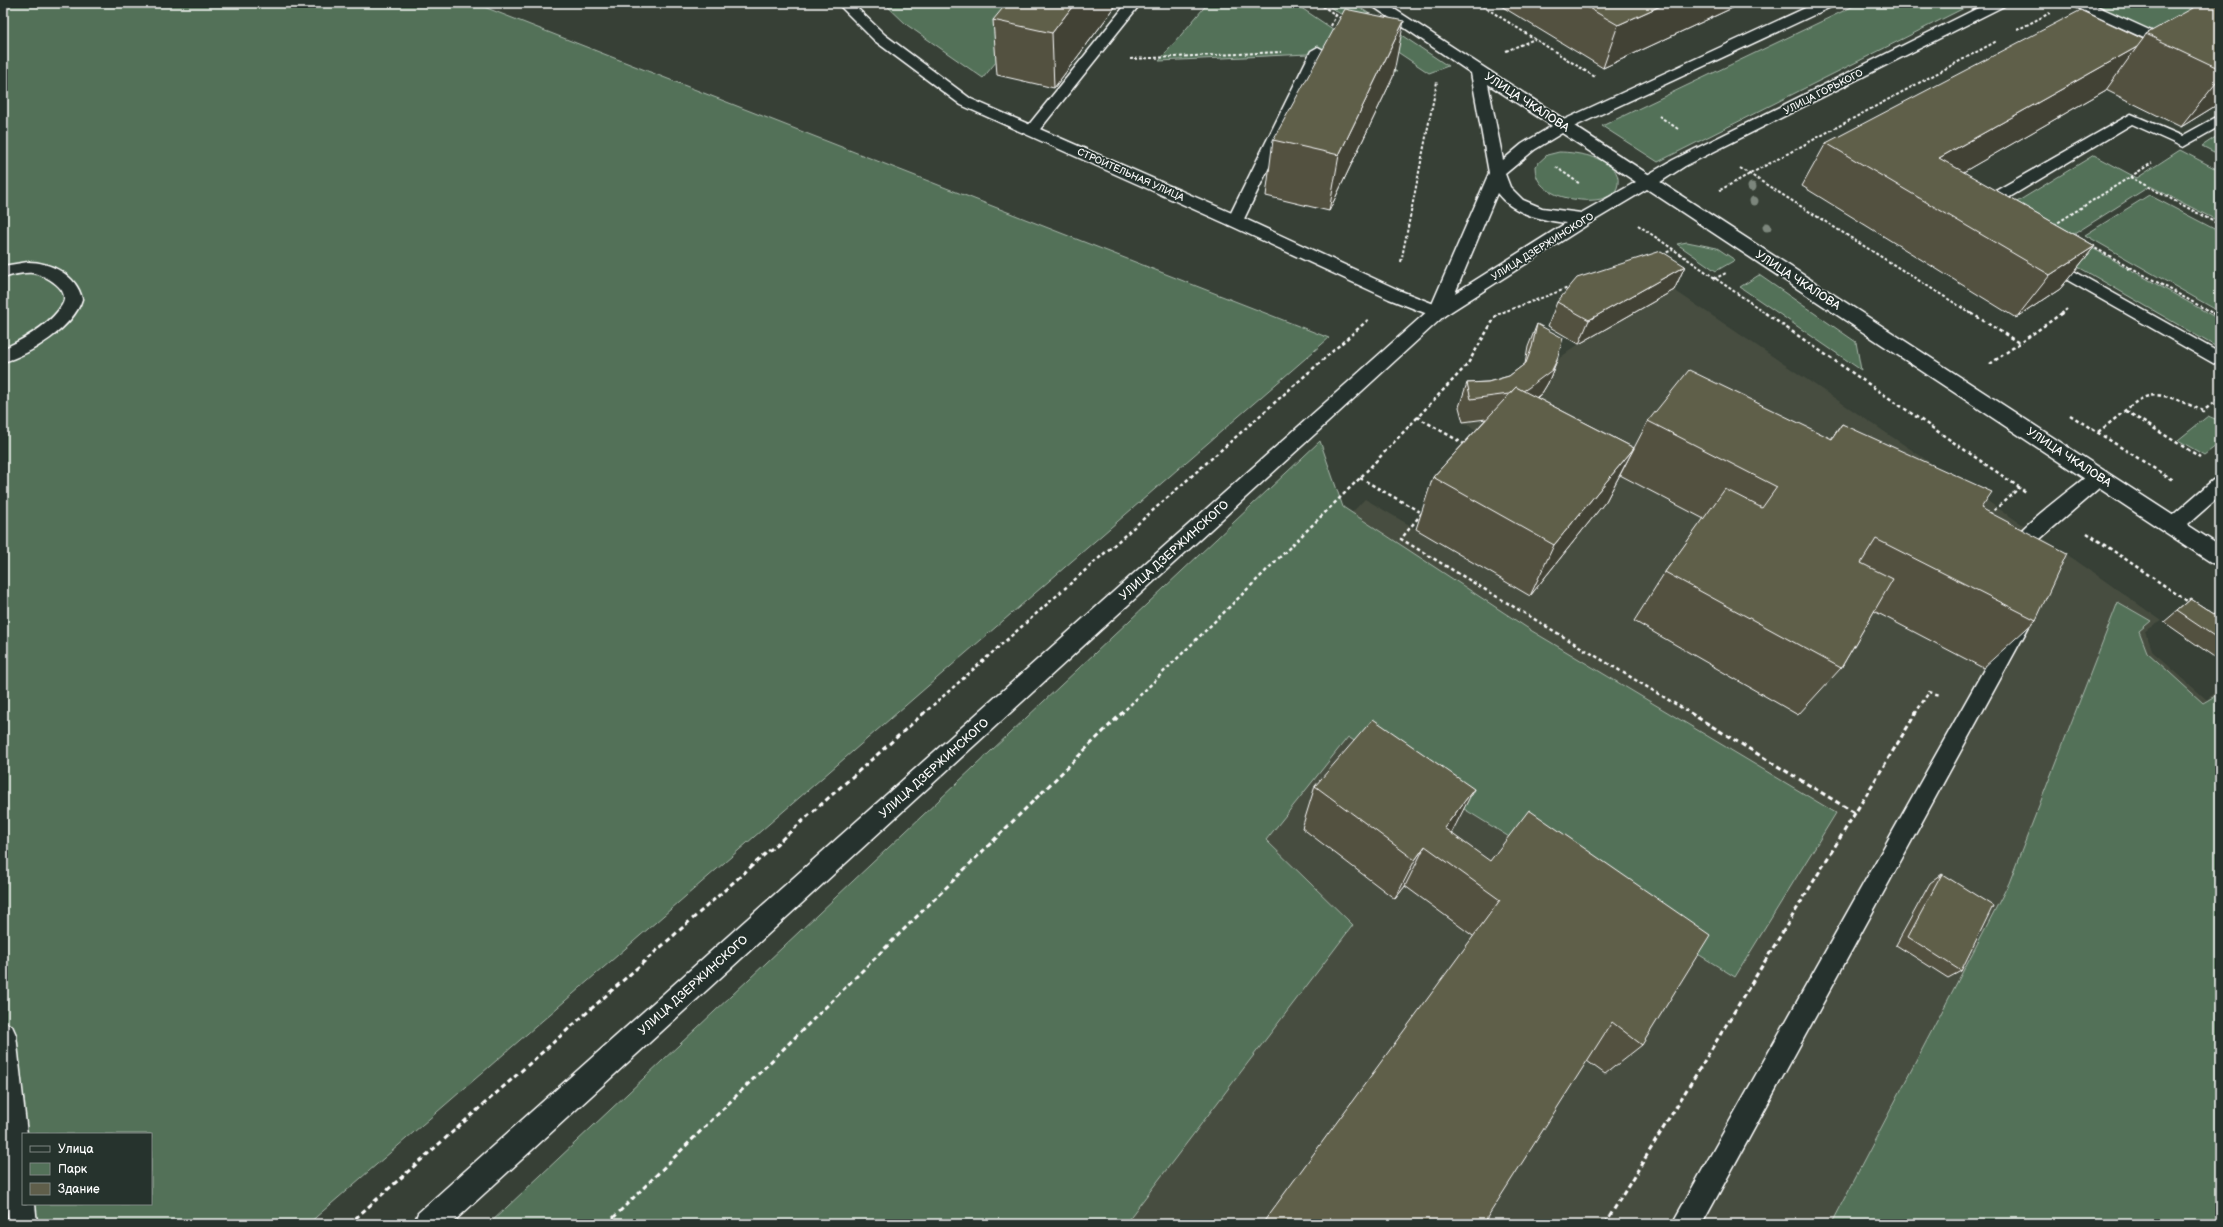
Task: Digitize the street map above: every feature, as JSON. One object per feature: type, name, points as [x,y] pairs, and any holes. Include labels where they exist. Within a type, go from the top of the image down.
[{"type":"main road","name":"СТРОИТЕЛЬНАЯ УЛИЦА","points":[[844,3],[880,38],[966,102],[1235,221],[1396,296],[1438,312]]},
{"type":"main road","name":"УЛИЦА ЧКАЛОВА","points":[[1375,3],[2220,557]]},
{"type":"main road","points":[[1563,126],[1828,3]]},
{"type":"main road","name":"УЛИЦА ГОРЬКОГО","points":[[1648,182],[1709,148],[1999,3]]},
{"type":"main road","points":[[1478,70],[1497,173],[1502,188],[1509,196],[1531,210],[1559,217],[1584,218]]},
{"type":"main road","name":"УЛИЦА ДЗЕРЖИНСКОГО","points":[[1438,312],[1497,173],[1528,147],[1563,126]]},
{"type":"main road","name":"УЛИЦА ДЗЕРЖИНСКОГО","points":[[429,1224],[1438,312],[1584,218],[1648,182]]},
{"type":"lane","points":[[1032,130],[1090,60],[1134,3]]},
{"type":"lane","points":[[2079,3],[2178,48]]},
{"type":"lane","points":[[1235,221],[1318,51]]},
{"type":"lane","points":[[1980,223],[1966,215],[2131,118],[2183,142],[2220,120]]},
{"type":"lane","points":[[2035,254],[2220,361]]},
{"type":"lane","points":[[3,272],[18,268],[36,268],[49,272],[70,288],[74,297],[71,306],[50,331],[3,356]]},
{"type":"lane","points":[[2007,562],[2057,513],[2099,477]]},
{"type":"lane","points":[[2173,526],[2220,485]]},
{"type":"lane","points":[[1686,1224],[1973,706],[2033,602]]},
{"type":"lane","points":[[3,1035],[23,1224]]},
{"type":"path","points":[[1478,3],[2019,343]]},
{"type":"path","points":[[2012,33],[2054,10]]},
{"type":"path","points":[[1720,190],[1999,40]]},
{"type":"path","points":[[1090,60],[1318,51]]},
{"type":"path","points":[[349,1224],[1396,296],[1437,82]]},
{"type":"path","points":[[2060,228],[2053,224],[2130,177],[2183,142]]},
{"type":"path","points":[[2130,177],[2220,225]]},
{"type":"path","points":[[2088,244],[2220,317]]},
{"type":"path","points":[[1658,255],[1673,250],[2194,606]]},
{"type":"path","points":[[1990,364],[2130,267]]},
{"type":"path","points":[[607,1224],[1360,478],[1467,365],[1497,314],[1578,285]]},
{"type":"path","points":[[2098,432],[2146,395],[2162,395],[2176,399],[2203,411],[2220,398]]},
{"type":"path","points":[[2126,410],[2207,461]]},
{"type":"path","points":[[1417,417],[1472,448]]},
{"type":"path","points":[[1360,478],[1422,513]]},
{"type":"path","points":[[1986,517],[1998,509],[2020,487]]},
{"type":"path","points":[[1427,508],[1401,538],[1855,813]]},
{"type":"path","points":[[1605,1224],[1929,692],[1973,706]]},
{"type":"shaded area","points":[[1674,290],[2078,562],[2162,621],[2145,631],[2153,652],[2207,700],[2220,686],[2220,1224],[669,1224],[1365,499],[1416,529],[1495,441],[1463,422],[1494,419],[1533,402],[1542,393],[1548,383],[1554,362],[1579,344]]},
{"type":"green space","points":[[3,3],[474,3],[1329,338],[308,1224],[3,1224]]},
{"type":"green space","points":[[884,3],[1044,3],[983,78],[907,25]]},
{"type":"green space","points":[[1208,3],[1294,3],[1397,72],[1308,54],[1159,61]]},
{"type":"green space","points":[[1324,3],[1353,3],[1448,66],[1429,73]]},
{"type":"green space","points":[[1860,3],[1974,3],[1658,162],[1602,126]]},
{"type":"green space","points":[[2102,3],[2204,3],[2175,43],[2096,6]]},
{"type":"green space","points":[[2220,134],[2220,155],[2202,146]]},
{"type":"green space","points":[[2180,150],[2220,171],[2220,222],[2150,186],[2071,236],[2220,320],[2220,349],[1992,217],[2094,155],[2137,178]]},
{"type":"green space","points":[[1559,152],[1586,155],[1606,162],[1613,168],[1617,175],[1618,184],[1615,191],[1609,196],[1601,199],[1581,200],[1562,197],[1547,189],[1538,180],[1535,166],[1547,155]]},
{"type":"green space","points":[[2149,195],[2220,232],[2220,312],[2085,235]]},
{"type":"green space","points":[[1687,242],[1717,248],[1735,260],[1716,271],[1677,244]]},
{"type":"green space","points":[[1759,275],[1856,342],[1861,370],[1740,287]]},
{"type":"green space","points":[[2208,416],[2220,421],[2220,443],[2204,455],[2178,440]]},
{"type":"green space","points":[[1320,441],[1343,507],[1532,631],[1836,813],[1735,977],[1348,737],[1266,840],[1353,925],[1125,1224],[489,1224]]},
{"type":"green space","points":[[2118,602],[2151,621],[2139,631],[2147,652],[2203,703],[2220,693],[2220,1224],[1831,1224],[2009,883]]},
{"type":"building","points":[[1007,3],[1075,3],[1052,33],[993,20]]},
{"type":"building","points":[[1580,3],[1667,3],[1618,25]]},
{"type":"building","points":[[2202,3],[2220,3],[2220,69],[2146,34]]},
{"type":"building","points":[[1345,9],[1404,21],[1339,155],[1273,140]]},
{"type":"building","points":[[2081,10],[2143,39],[2137,47],[1939,158],[2095,246],[2050,275],[1826,143]]},
{"type":"building","points":[[1661,251],[1685,266],[1589,320],[1557,302],[1577,278]]},
{"type":"building","points":[[1537,324],[1563,338],[1557,360],[1552,370],[1523,391],[1516,387],[1509,394],[1471,399],[1467,383],[1488,382],[1509,376],[1526,363],[1532,347]]},
{"type":"building","points":[[1689,370],[1832,439],[1842,424],[1992,492],[1981,508],[2067,553],[2036,620],[1876,539],[1861,563],[1893,579],[1841,668],[1665,572],[1725,489],[1762,508],[1777,487],[1648,421]]},
{"type":"building","points":[[1516,387],[1634,448],[1554,545],[1433,477]]},
{"type":"building","points":[[2191,599],[2220,618],[2220,640],[2177,611]]},
{"type":"building","points":[[1373,719],[1474,789],[1444,828],[1490,861],[1529,810],[1710,935],[1642,1045],[1612,1022],[1483,1224],[1262,1224],[1500,900],[1425,846],[1415,860],[1315,786]]},
{"type":"building","points":[[1942,874],[1993,906],[1961,971],[1908,937]]}]
